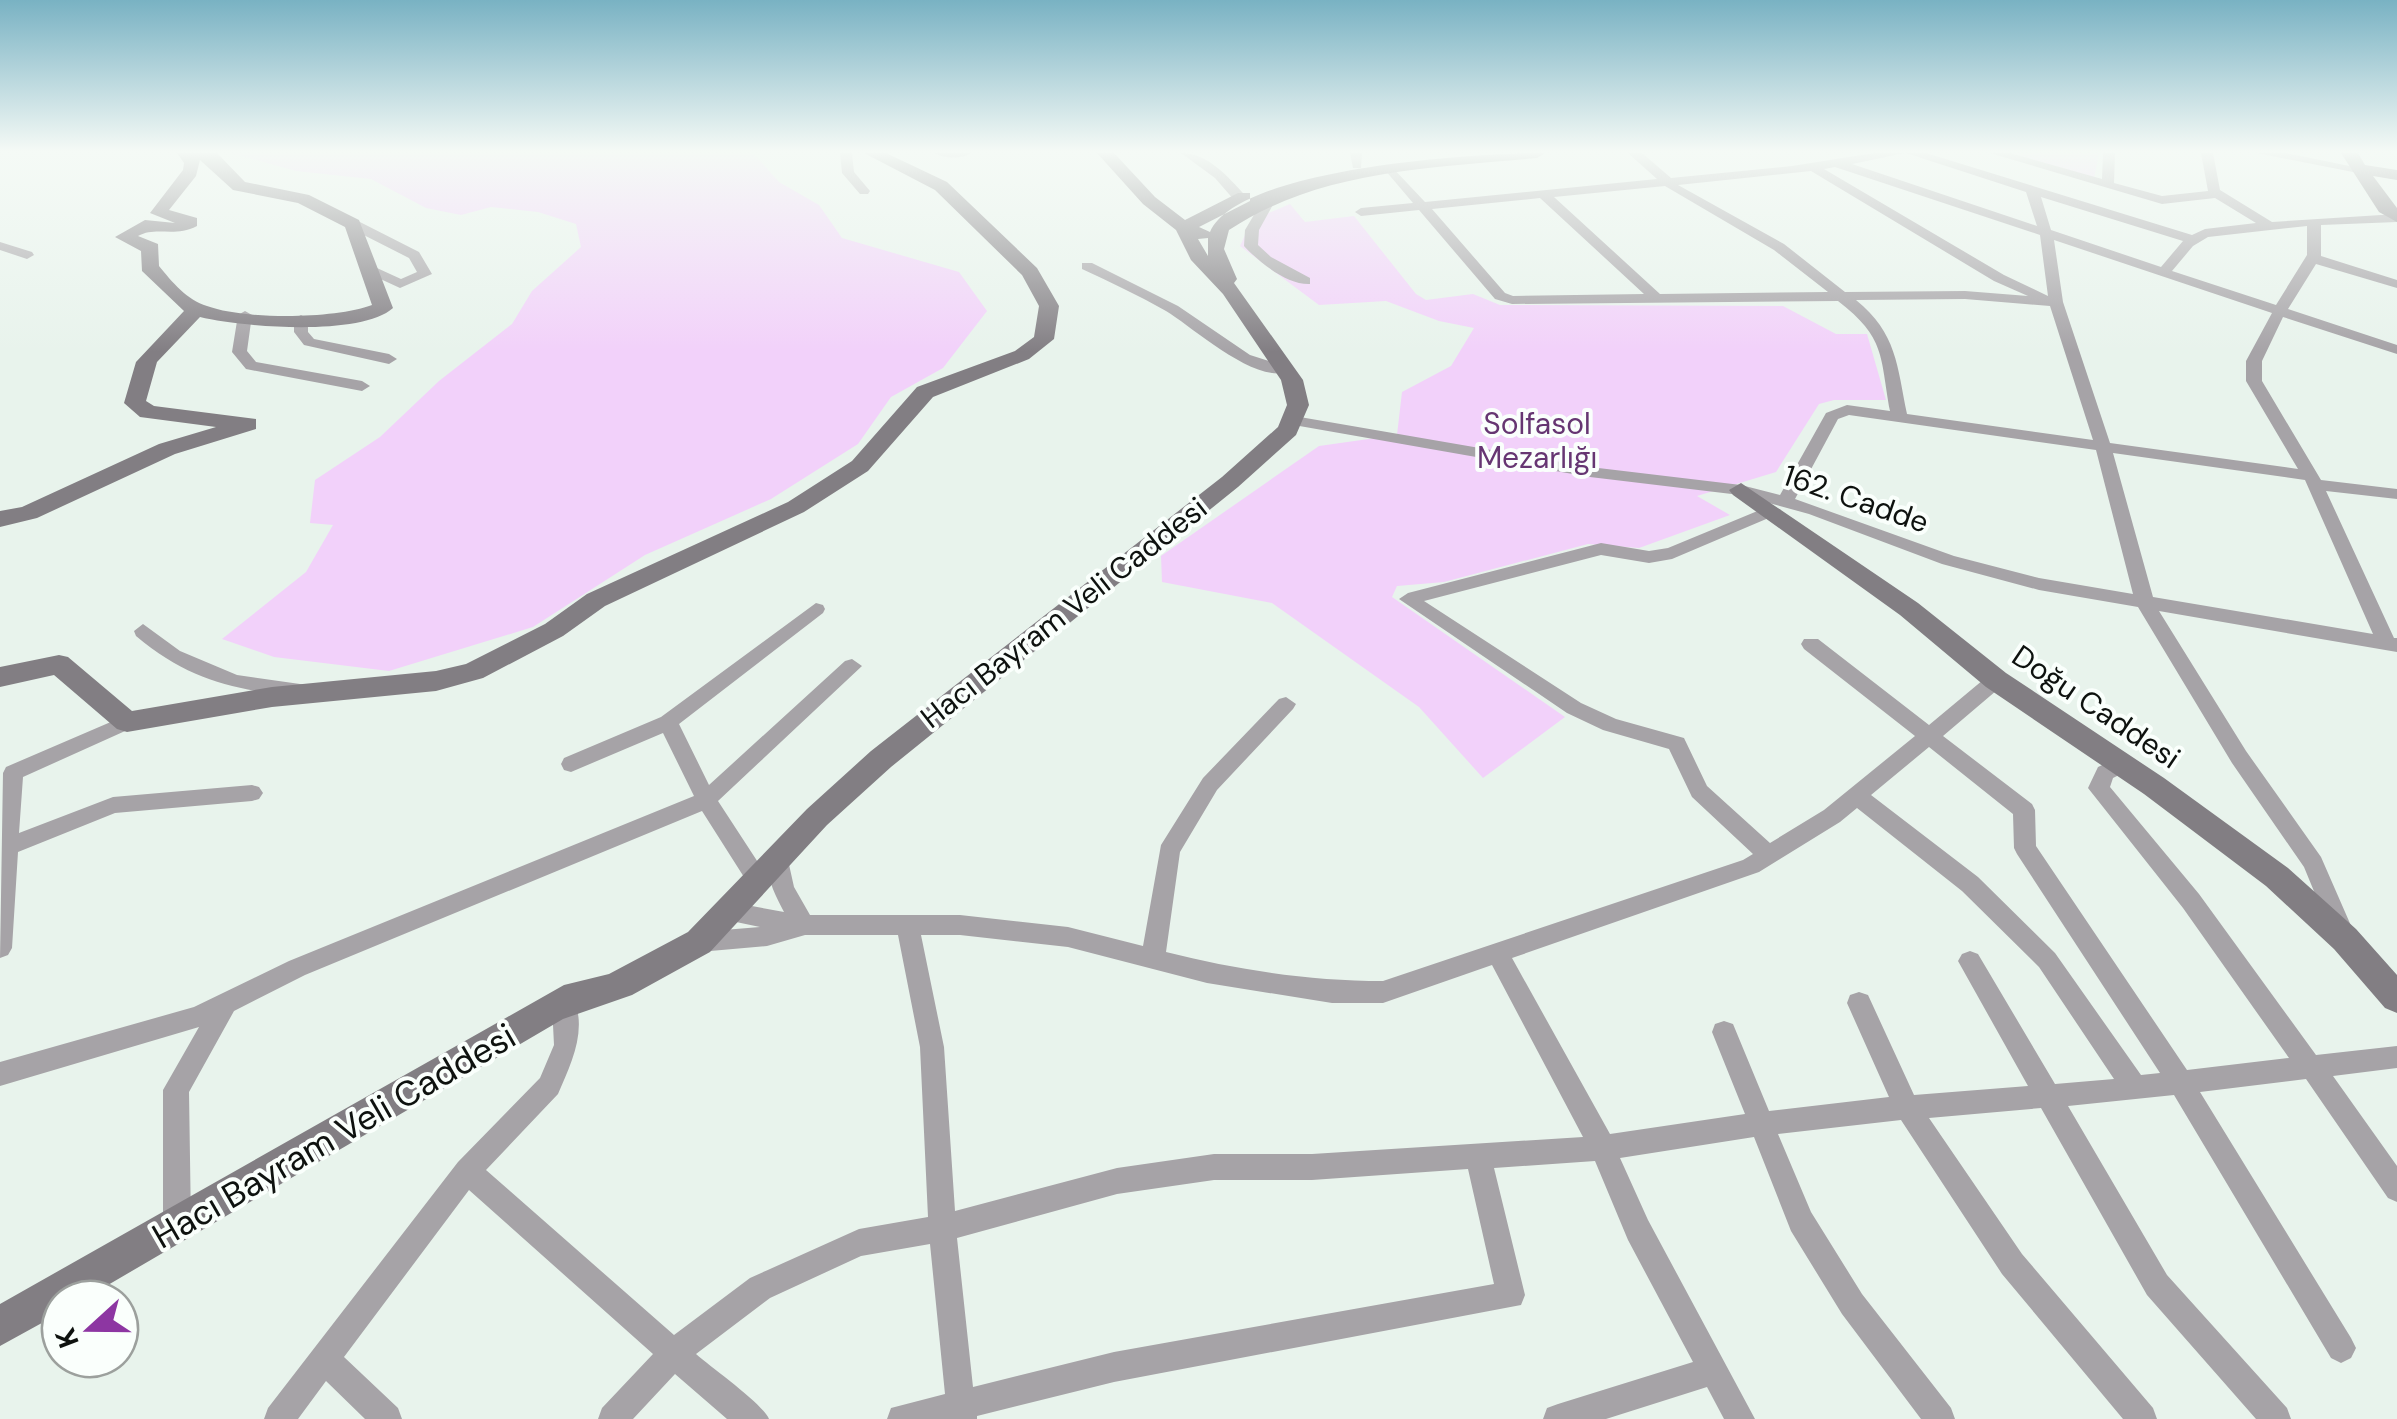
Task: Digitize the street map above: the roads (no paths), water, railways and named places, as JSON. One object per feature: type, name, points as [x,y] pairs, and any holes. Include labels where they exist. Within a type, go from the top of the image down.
[{"type":"street","points":[[181,219],[191,222],[176,230],[145,225],[124,237],[152,248],[149,267],[168,289],[198,309],[301,320],[351,317],[383,308],[353,224]]},
{"type":"street","points":[[343,219],[414,255],[425,274],[400,284],[366,267]]},
{"type":"street","points":[[0,948],[6,775],[127,722],[314,694],[436,681],[489,664],[554,630],[596,600],[796,507],[860,466],[924,392],[1022,355],[1044,339],[1050,306],[1030,272],[975,219]]},
{"type":"street","points":[[1174,219],[1286,369],[1297,393],[1294,421]]},
{"type":"street","points":[[1185,230],[1197,219]]},
{"type":"street","points":[[1216,237],[1232,219]]},
{"type":"street","points":[[1258,219],[1252,230],[1251,246],[1266,260],[1305,280]]},
{"type":"street","points":[[1431,219],[1500,296],[1512,300],[1965,295],[2056,302]]},
{"type":"street","points":[[1571,219],[1657,299]]},
{"type":"street","points":[[1735,219],[1872,320],[1885,342],[1899,416]]},
{"type":"street","points":[[1902,219],[1999,278],[2056,302]]},
{"type":"street","points":[[2002,219],[2397,350]]},
{"type":"street","points":[[2041,219],[2056,302],[2103,446],[2145,603],[2239,757],[2312,863],[2345,939]]},
{"type":"street","points":[[2127,219],[2194,240]]},
{"type":"street","points":[[2259,219],[2270,226]]},
{"type":"street","points":[[2164,272],[2205,233],[2351,219]]},
{"type":"street","points":[[2314,221],[2312,258],[2254,360],[2254,381],[2312,480],[2392,645]]},
{"type":"street","points":[[1185,230],[1216,237]]},
{"type":"street","points":[[1216,237],[1230,290]]},
{"type":"street","points":[[0,246],[27,255]]},
{"type":"street","points":[[2312,258],[2397,284]]},
{"type":"street","points":[[1087,266],[1185,316],[1246,361],[1266,369],[1286,369]]},
{"type":"street","points":[[0,519],[29,513],[167,449],[248,424],[162,415],[135,403],[134,385],[144,364],[171,330],[198,309]]},
{"type":"street","points":[[244,315],[239,352],[251,366],[362,386]]},
{"type":"street","points":[[301,320],[301,332],[309,342],[389,359]]},
{"type":"street","points":[[1769,855],[1700,791],[1677,743],[1610,725],[1574,708],[1408,599],[1602,549],[1648,557],[1672,553],[1692,540],[1778,506],[1832,416],[1847,410],[2103,446],[2397,494]]},
{"type":"street","name":"162. Cadde","points":[[1294,421],[1590,472],[1741,490]]},
{"type":"street","name":"Hacı Bayram Veli Caddesi","points":[[0,1326],[564,1005],[620,984],[699,942],[756,879],[881,759],[1230,482],[1294,421]]},
{"type":"street","name":"Doğu Caddesi","points":[[1741,490],[1778,506],[1819,549],[1909,609],[1996,680],[2122,764],[2277,876],[2345,939],[2397,998]]},
{"type":"street","name":"162. Cadde","points":[[1778,506],[1948,560],[2039,584],[2392,645]]},
{"type":"street","points":[[570,764],[668,722],[816,609]]},
{"type":"street","points":[[143,631],[173,656],[234,682],[271,684],[314,694]]},
{"type":"street","points":[[1812,644],[1927,738],[2024,810],[2024,848],[2181,1082],[2341,1348]]},
{"type":"street","points":[[0,677],[59,664],[127,722]]},
{"type":"street","points":[[0,1074],[199,1016],[387,930],[706,800],[852,666]]},
{"type":"street","points":[[725,912],[803,926],[960,925],[1068,938],[1207,973],[1332,992],[1383,992],[1751,866],[1857,796],[1996,680]]},
{"type":"street","points":[[1153,959],[1168,852],[1210,784],[1286,704]]},
{"type":"street","points":[[668,722],[706,800],[756,879]]},
{"type":"street","points":[[2122,764],[2105,774],[2098,788],[2192,900],[2397,1189]]},
{"type":"street","points":[[6,843],[114,805],[252,793]]},
{"type":"street","points":[[1857,796],[1970,884],[2047,960],[2135,1088]]},
{"type":"street","points":[[778,857],[782,888],[803,926]]},
{"type":"street","name":"Hacı Bayram Veli Caddesi","points":[[564,1005],[594,980],[695,922],[725,912]]},
{"type":"street","points":[[699,942],[768,936],[803,926]]},
{"type":"street","points":[[908,927],[932,1048],[942,1228],[961,1410]]},
{"type":"street","points":[[1496,952],[1603,1148],[1638,1230],[1740,1419]]},
{"type":"street","points":[[1970,961],[2157,1285],[2276,1419]]},
{"type":"street","points":[[178,1224],[176,1090],[225,1003]]},
{"type":"street","points":[[1859,1003],[1907,1108],[2012,1264],[2142,1419]]},
{"type":"street","points":[[278,1419],[467,1171],[549,1086],[566,1045],[564,1005]]},
{"type":"street","points":[[1724,1032],[1801,1221],[1852,1304],[1940,1419]]},
{"type":"street","points":[[613,1419],[674,1354],[760,1288],[859,1243],[942,1228],[1117,1182],[1214,1167],[1312,1166],[1603,1148],[1763,1124],[2135,1088],[2397,1057]]},
{"type":"street","points":[[902,1419],[961,1410],[1114,1367],[1510,1295],[1478,1156]]},
{"type":"street","points":[[467,1171],[674,1354],[754,1419]]},
{"type":"street","points":[[324,1359],[386,1419]]},
{"type":"street","points":[[1558,1419],[1712,1371]]},
{"type":"park label","name":"Solfasol Mezarlığı","points":[[1537,441]]}]
